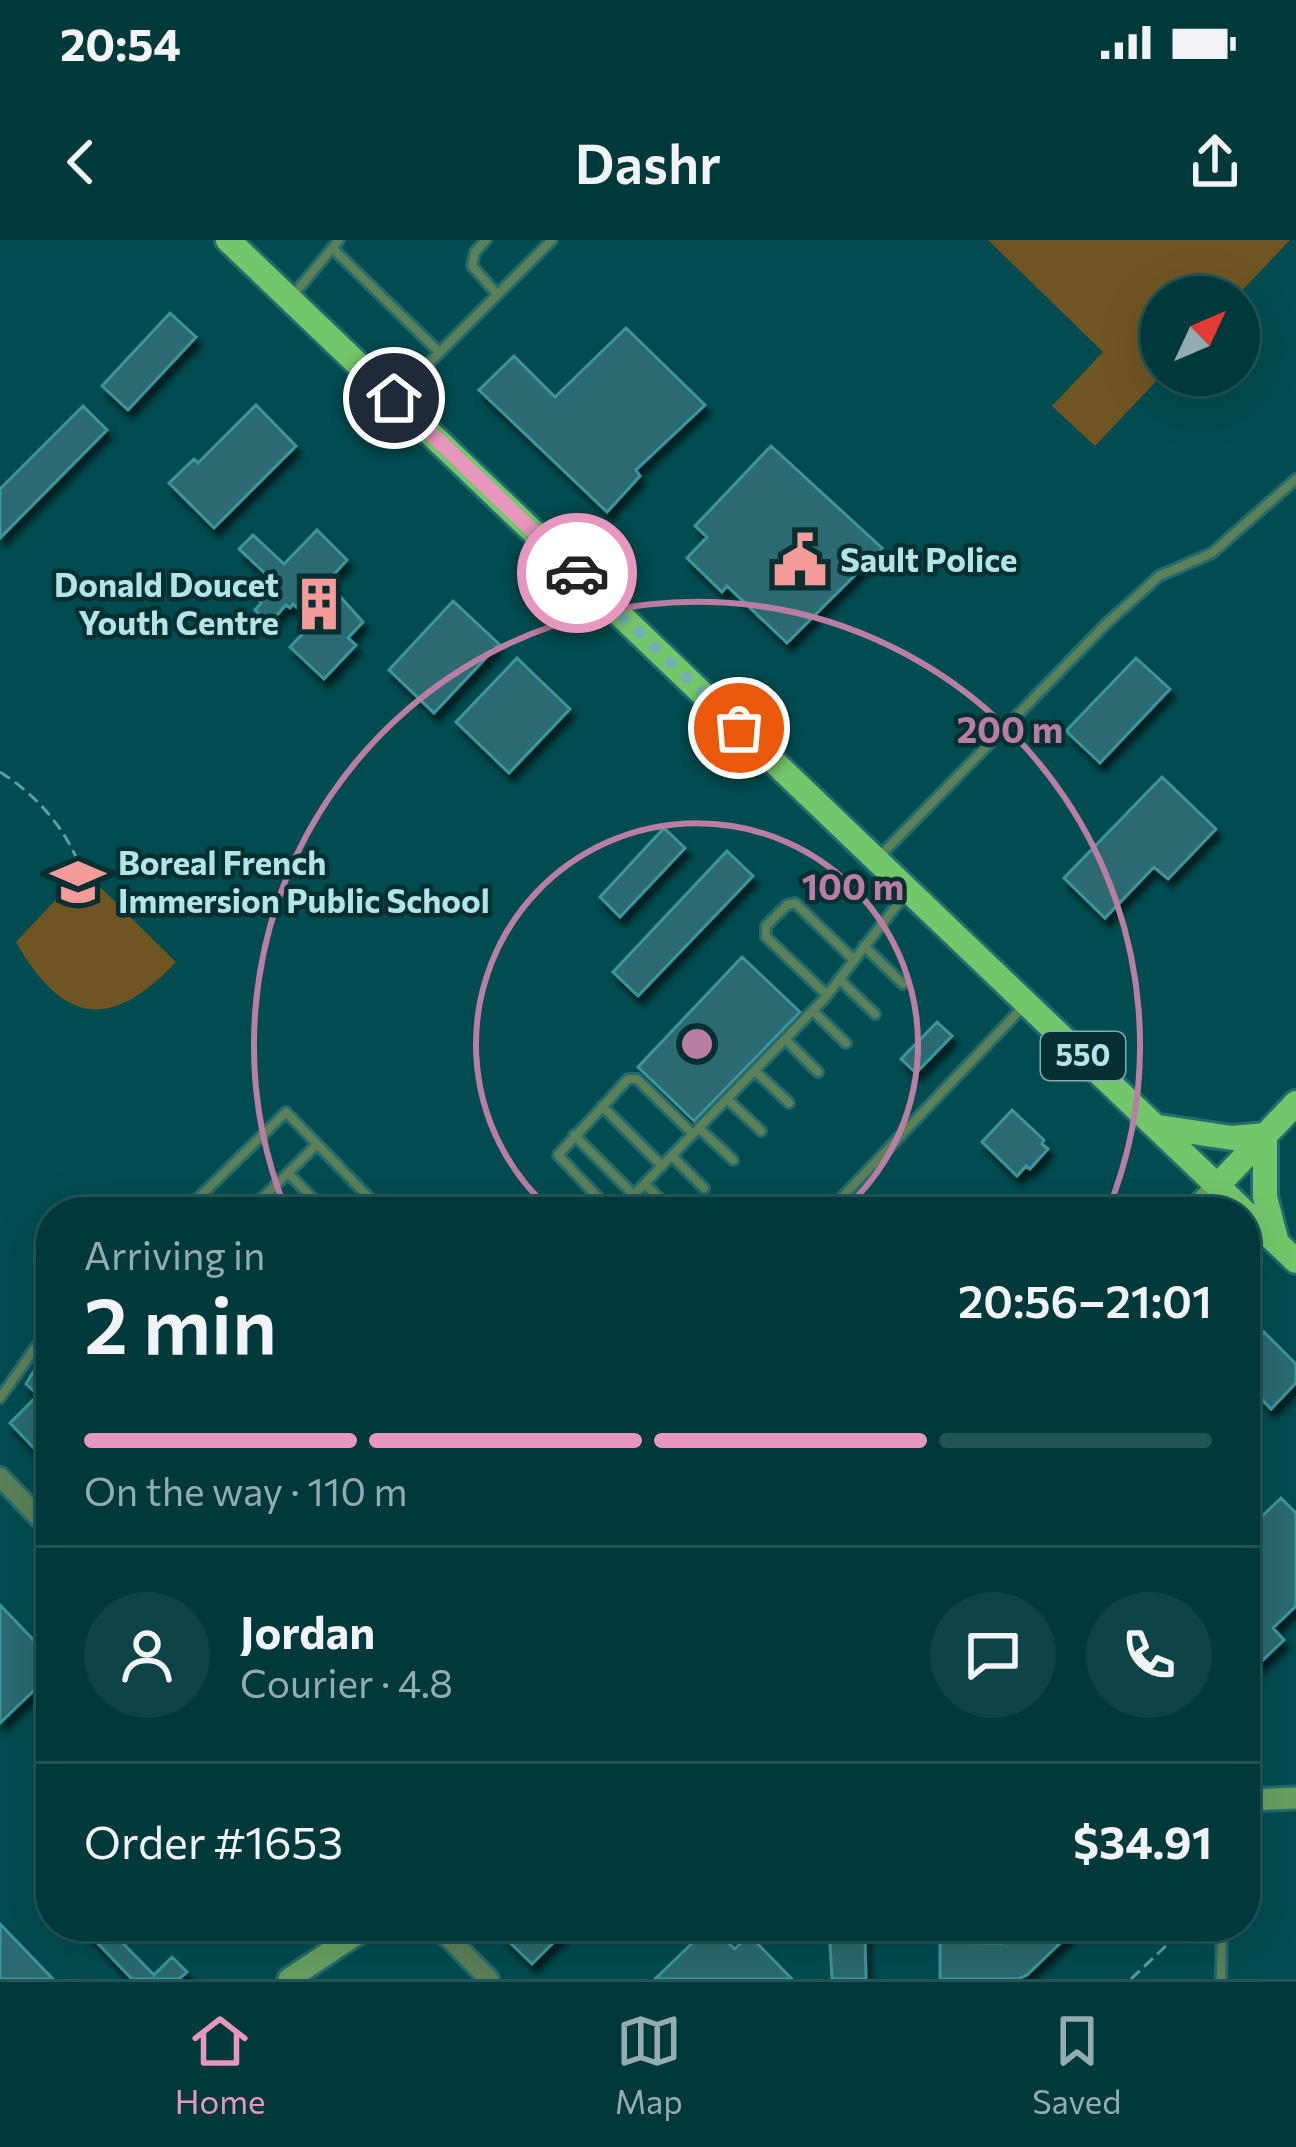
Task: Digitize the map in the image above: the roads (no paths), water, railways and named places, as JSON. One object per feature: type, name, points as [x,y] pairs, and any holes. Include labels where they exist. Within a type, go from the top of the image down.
[{"type":"highway","name":"550","points":[[229,240],[1218,1185]]},
{"type":"highway","points":[[1230,1197],[1218,1185],[1296,1103]]},
{"type":"highway","points":[[1157,1127],[1232,1138],[1265,1135]]},
{"type":"highway","points":[[1265,1135],[1265,1197],[1287,1252]]},
{"type":"highway","points":[[1260,1226],[1287,1252]]},
{"type":"main road","points":[[1206,1197],[1218,1185]]},
{"type":"main road","points":[[1260,1799],[1296,1798]]},
{"type":"main road","points":[[326,1952],[334,1941]]},
{"type":"main road","points":[[289,1979],[344,1941]]},
{"type":"street","points":[[0,1477],[36,1514]]},
{"type":"street","points":[[452,1941],[489,1979]]},
{"type":"lane","points":[[486,240],[475,252],[472,266],[497,294]]},
{"type":"lane","points":[[394,398],[552,240]]},
{"type":"lane","points":[[290,299],[336,244],[440,352]]},
{"type":"lane","points":[[877,860],[1106,624],[1159,576],[1212,553],[1296,479]]},
{"type":"lane","points":[[574,1135],[634,1195],[813,1011],[910,891]]},
{"type":"lane","points":[[827,995],[766,937],[766,926],[795,903],[854,960]]},
{"type":"lane","points":[[864,946],[903,984]]},
{"type":"lane","points":[[839,979],[875,1014]]},
{"type":"lane","points":[[842,1197],[1027,1003]]},
{"type":"lane","points":[[813,1011],[846,1043]]},
{"type":"lane","points":[[785,1039],[818,1072]]},
{"type":"lane","points":[[754,1071],[788,1103]]},
{"type":"lane","points":[[599,1197],[559,1160],[558,1152],[632,1077],[733,1160]]},
{"type":"lane","points":[[727,1099],[761,1131]]},
{"type":"lane","points":[[602,1106],[662,1166]]},
{"type":"lane","points":[[199,1197],[286,1112],[368,1197]]},
{"type":"lane","points":[[263,1197],[317,1144]]},
{"type":"lane","points":[[672,1156],[704,1188]]},
{"type":"lane","points":[[287,1173],[311,1197]]},
{"type":"lane","points":[[645,1184],[658,1197]]},
{"type":"lane","points":[[0,1398],[36,1346]]},
{"type":"lane","points":[[1221,1979],[1222,1941]]},
{"type":"place","name":"Sault Police","points":[[800,560]]},
{"type":"place","name":"Donald Doucet Youth Centre","points":[[319,604]]},
{"type":"place","name":"Boreal French Immersion Public School","points":[[78,882]]}]
